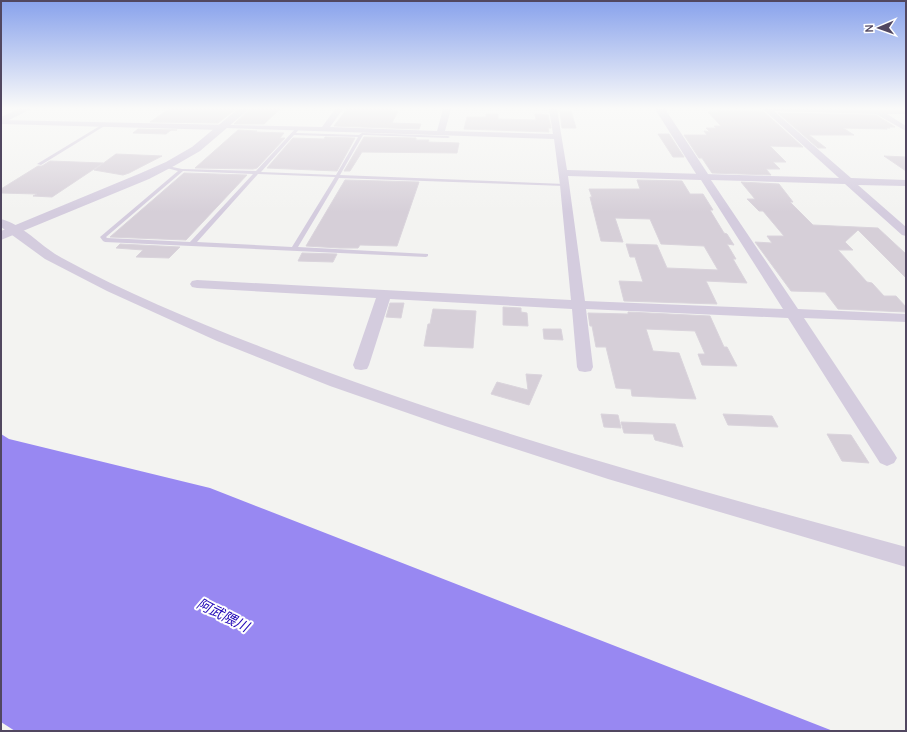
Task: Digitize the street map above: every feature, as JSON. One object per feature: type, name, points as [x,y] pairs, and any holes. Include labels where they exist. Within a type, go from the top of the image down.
[{"type":"street","points":[[6,231],[146,176],[196,149],[203,143]]},
{"type":"street","points":[[559,143],[566,185],[585,367]]},
{"type":"street","points":[[682,143],[887,458]]},
{"type":"street","points":[[805,143],[906,233]]},
{"type":"street","points":[[563,173],[906,183]]},
{"type":"street","points":[[6,231],[53,259],[113,288],[266,356],[406,408],[608,472],[906,556]]},
{"type":"street","points":[[197,284],[579,305],[906,318]]},
{"type":"street","points":[[362,365],[384,295]]},
{"type":"lane","points":[[39,164],[74,143]]},
{"type":"lane","points":[[192,244],[285,143]]},
{"type":"lane","points":[[294,249],[338,176],[338,173],[356,143]]},
{"type":"lane","points":[[166,166],[182,170],[566,185]]},
{"type":"lane","points":[[182,170],[103,237],[105,240],[426,255]]},
{"type":"water","name":"阿武隈川","points":[[1,434],[9,439],[210,488],[833,731],[15,731],[1,722]]},
{"type":"building","points":[[223,143],[280,143],[257,168],[195,168]]},
{"type":"building","points":[[289,143],[352,143],[337,171],[267,168]]},
{"type":"building","points":[[360,143],[459,143],[457,153],[362,152],[350,171],[344,171]]},
{"type":"building","points":[[664,143],[675,143],[684,157],[673,157]]},
{"type":"building","points":[[689,143],[799,143],[803,147],[770,146],[786,162],[773,162],[780,169],[766,169],[771,175],[712,173],[702,158],[699,158]]},
{"type":"building","points":[[812,143],[820,143],[826,148],[818,148]]},
{"type":"building","points":[[116,154],[162,156],[123,175],[94,170]]},
{"type":"building","points":[[884,156],[906,157],[906,171]]},
{"type":"building","points":[[50,161],[103,163],[52,197],[33,196],[37,194],[1,193],[1,189],[38,166],[42,166]]},
{"type":"building","points":[[184,173],[247,175],[186,240],[110,237]]},
{"type":"building","points":[[345,180],[419,182],[397,246],[360,245],[358,248],[340,248],[306,246]]},
{"type":"building","points":[[637,180],[682,181],[690,194],[703,194],[713,210],[710,210],[724,233],[727,234],[734,245],[727,244],[736,259],[733,259],[747,283],[706,281],[717,304],[624,301],[619,281],[643,282],[635,257],[630,257],[626,244],[657,245],[667,268],[718,270],[704,246],[661,244],[650,219],[615,218],[623,242],[601,241],[589,189],[640,189]]},
{"type":"building","points":[[741,182],[779,184],[793,202],[790,202],[813,225],[878,228],[906,254],[906,278],[858,230],[845,242],[853,250],[838,250],[867,282],[872,283],[884,296],[896,296],[906,307],[906,312],[838,309],[825,292],[791,291],[755,242],[772,243],[767,236],[784,236],[763,211],[759,211],[747,199],[755,199]]},
{"type":"building","points":[[120,244],[180,247],[169,258],[136,257],[143,250],[116,248]]},
{"type":"building","points":[[302,253],[337,254],[333,262],[298,261]]},
{"type":"building","points":[[390,303],[404,303],[401,318],[386,317]]},
{"type":"building","points":[[503,307],[521,308],[521,312],[527,313],[528,326],[503,325]]},
{"type":"building","points":[[433,309],[476,311],[473,348],[424,346],[428,324],[430,324]]},
{"type":"building","points":[[628,312],[710,316],[724,347],[727,347],[737,366],[702,365],[698,354],[705,354],[695,331],[646,329],[653,351],[679,353],[696,399],[632,396],[631,389],[616,388],[606,347],[596,347],[588,313],[628,314]]},
{"type":"building","points":[[543,329],[561,329],[563,340],[544,339]]},
{"type":"building","points":[[526,374],[542,375],[529,405],[491,394],[497,382],[528,390]]},
{"type":"building","points":[[601,414],[618,415],[621,428],[604,427]]},
{"type":"building","points":[[723,414],[772,416],[778,427],[728,425]]},
{"type":"building","points":[[621,422],[675,424],[683,447],[655,440],[653,434],[624,433]]},
{"type":"building","points":[[827,434],[851,435],[869,463],[842,461]]}]
